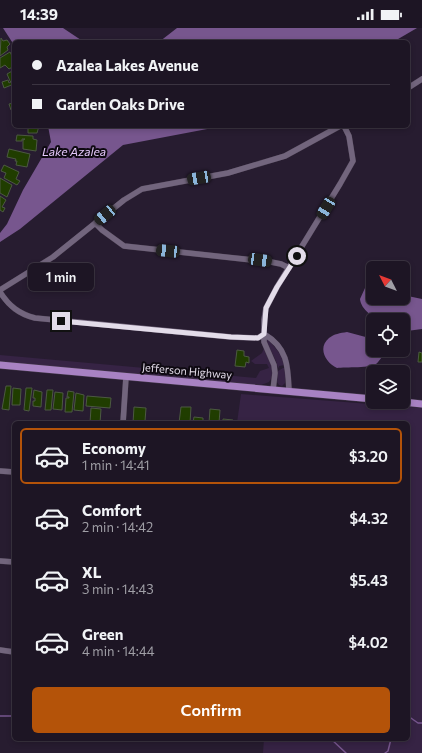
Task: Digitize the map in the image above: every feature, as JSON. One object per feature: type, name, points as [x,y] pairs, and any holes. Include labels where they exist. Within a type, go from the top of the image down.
[{"type":"main road","name":"Jefferson Highway","points":[[0,366],[366,398]]},
{"type":"main road","points":[[410,403],[422,404]]},
{"type":"street","points":[[410,87],[422,79]]},
{"type":"street","points":[[264,334],[258,338],[231,337],[35,318],[25,316],[10,306],[0,291],[53,257],[124,200],[142,189],[228,173],[285,156],[336,128]]},
{"type":"street","points":[[273,390],[275,373],[274,365],[264,342],[266,308],[340,184],[352,161],[349,136],[345,128]]},
{"type":"street","points":[[96,223],[102,230],[124,246],[271,262],[281,264],[289,268]]},
{"type":"street","points":[[264,334],[270,338],[284,356],[288,366],[289,391]]},
{"type":"street","points":[[123,421],[126,377]]},
{"type":"street","points":[[0,471],[12,472]]},
{"type":"street","points":[[0,561],[12,562]]},
{"type":"street","points":[[0,650],[12,652]]},
{"type":"shaded area","points":[[266,339],[268,339],[281,355],[285,365],[279,366],[278,368],[276,360],[268,346]]},
{"type":"shaded area","points":[[264,348],[270,361],[272,374],[269,382],[261,385],[0,363],[0,355],[256,378],[260,371],[269,368],[267,364],[255,364],[251,361],[262,353]]},
{"type":"shaded area","points":[[285,368],[285,383],[282,386],[277,382],[278,371]]},
{"type":"shaded area","points":[[241,394],[366,404],[366,409],[422,408],[422,753],[263,753],[264,741],[410,741],[410,421],[237,421]]},
{"type":"water","points":[[3,28],[63,28],[81,40],[12,40],[12,42]]},
{"type":"water","points":[[177,28],[417,28],[396,40],[162,40]]},
{"type":"water","name":"Lake Azalea","points":[[48,128],[212,128],[123,145],[20,229],[0,242],[0,233],[7,224],[23,190],[51,142]]},
{"type":"water","points":[[365,288],[366,305],[410,305],[410,296],[422,299],[422,329],[410,331],[410,313],[368,313],[363,307],[360,299]]},
{"type":"water","points":[[347,332],[366,337],[366,357],[382,357],[374,365],[366,365],[364,367],[337,368],[333,366],[326,359],[323,351],[325,342],[337,334]]},
{"type":"building","points":[[1,38],[3,41],[7,40],[10,44],[7,47],[8,50],[0,56]]},
{"type":"building","points":[[10,52],[12,56],[12,67],[9,69],[5,65],[0,68],[0,58]]},
{"type":"building","points":[[12,71],[12,85],[4,88],[2,82],[8,80],[9,83],[11,82],[7,74]]},
{"type":"building","points":[[12,103],[12,110],[11,110],[9,104]]},
{"type":"building","points":[[28,128],[38,128],[37,133],[28,133]]},
{"type":"building","points":[[17,135],[33,136],[33,139],[37,140],[36,151],[23,149],[23,140],[25,139],[22,139],[22,141],[16,141]]},
{"type":"building","points":[[9,149],[30,154],[27,167],[16,165],[16,159],[7,157]]},
{"type":"building","points":[[4,165],[19,172],[16,179],[20,181],[17,185],[4,178],[6,173],[1,171]]},
{"type":"building","points":[[0,178],[12,185],[7,197],[0,193]]},
{"type":"building","points":[[0,196],[6,200],[2,207],[5,208],[3,212],[0,210]]},
{"type":"building","points":[[237,350],[244,351],[244,356],[249,357],[249,363],[246,362],[245,367],[235,366]]},
{"type":"building","points":[[419,352],[422,353],[422,362],[418,362]]},
{"type":"building","points":[[6,386],[11,386],[9,410],[2,409]]},
{"type":"building","points":[[13,388],[21,389],[20,405],[12,405]]},
{"type":"building","points":[[26,388],[32,388],[29,411],[24,410]]},
{"type":"building","points":[[34,390],[42,392],[41,407],[33,406],[33,401],[35,401],[35,398],[33,398]]},
{"type":"building","points":[[47,390],[53,390],[51,410],[45,410]]},
{"type":"building","points":[[68,391],[74,392],[72,412],[65,412],[66,398],[69,398],[67,397]]},
{"type":"building","points":[[55,392],[63,393],[62,410],[53,409]]},
{"type":"building","points":[[76,393],[84,395],[83,411],[74,410]]},
{"type":"building","points":[[87,396],[111,398],[110,408],[86,406]]},
{"type":"building","points":[[134,407],[146,408],[145,421],[133,421]]},
{"type":"building","points":[[181,407],[191,407],[190,421],[179,421]]},
{"type":"building","points":[[91,408],[101,409],[100,421],[90,421]]},
{"type":"building","points":[[210,409],[220,410],[219,421],[209,421]]},
{"type":"building","points":[[194,417],[203,418],[203,421],[193,421]]},
{"type":"building","points":[[223,419],[233,420],[233,421],[223,421]]},
{"type":"waterway","points":[[0,716],[12,716]]},
{"type":"waterway","points":[[410,717],[418,723],[422,723]]},
{"type":"waterway","points":[[333,741],[346,753]]},
{"type":"waterway","points":[[385,753],[388,751],[390,741]]},
{"type":"route","points":[[61,321],[231,337],[258,338],[264,334],[266,308],[277,287],[297,256]]}]
